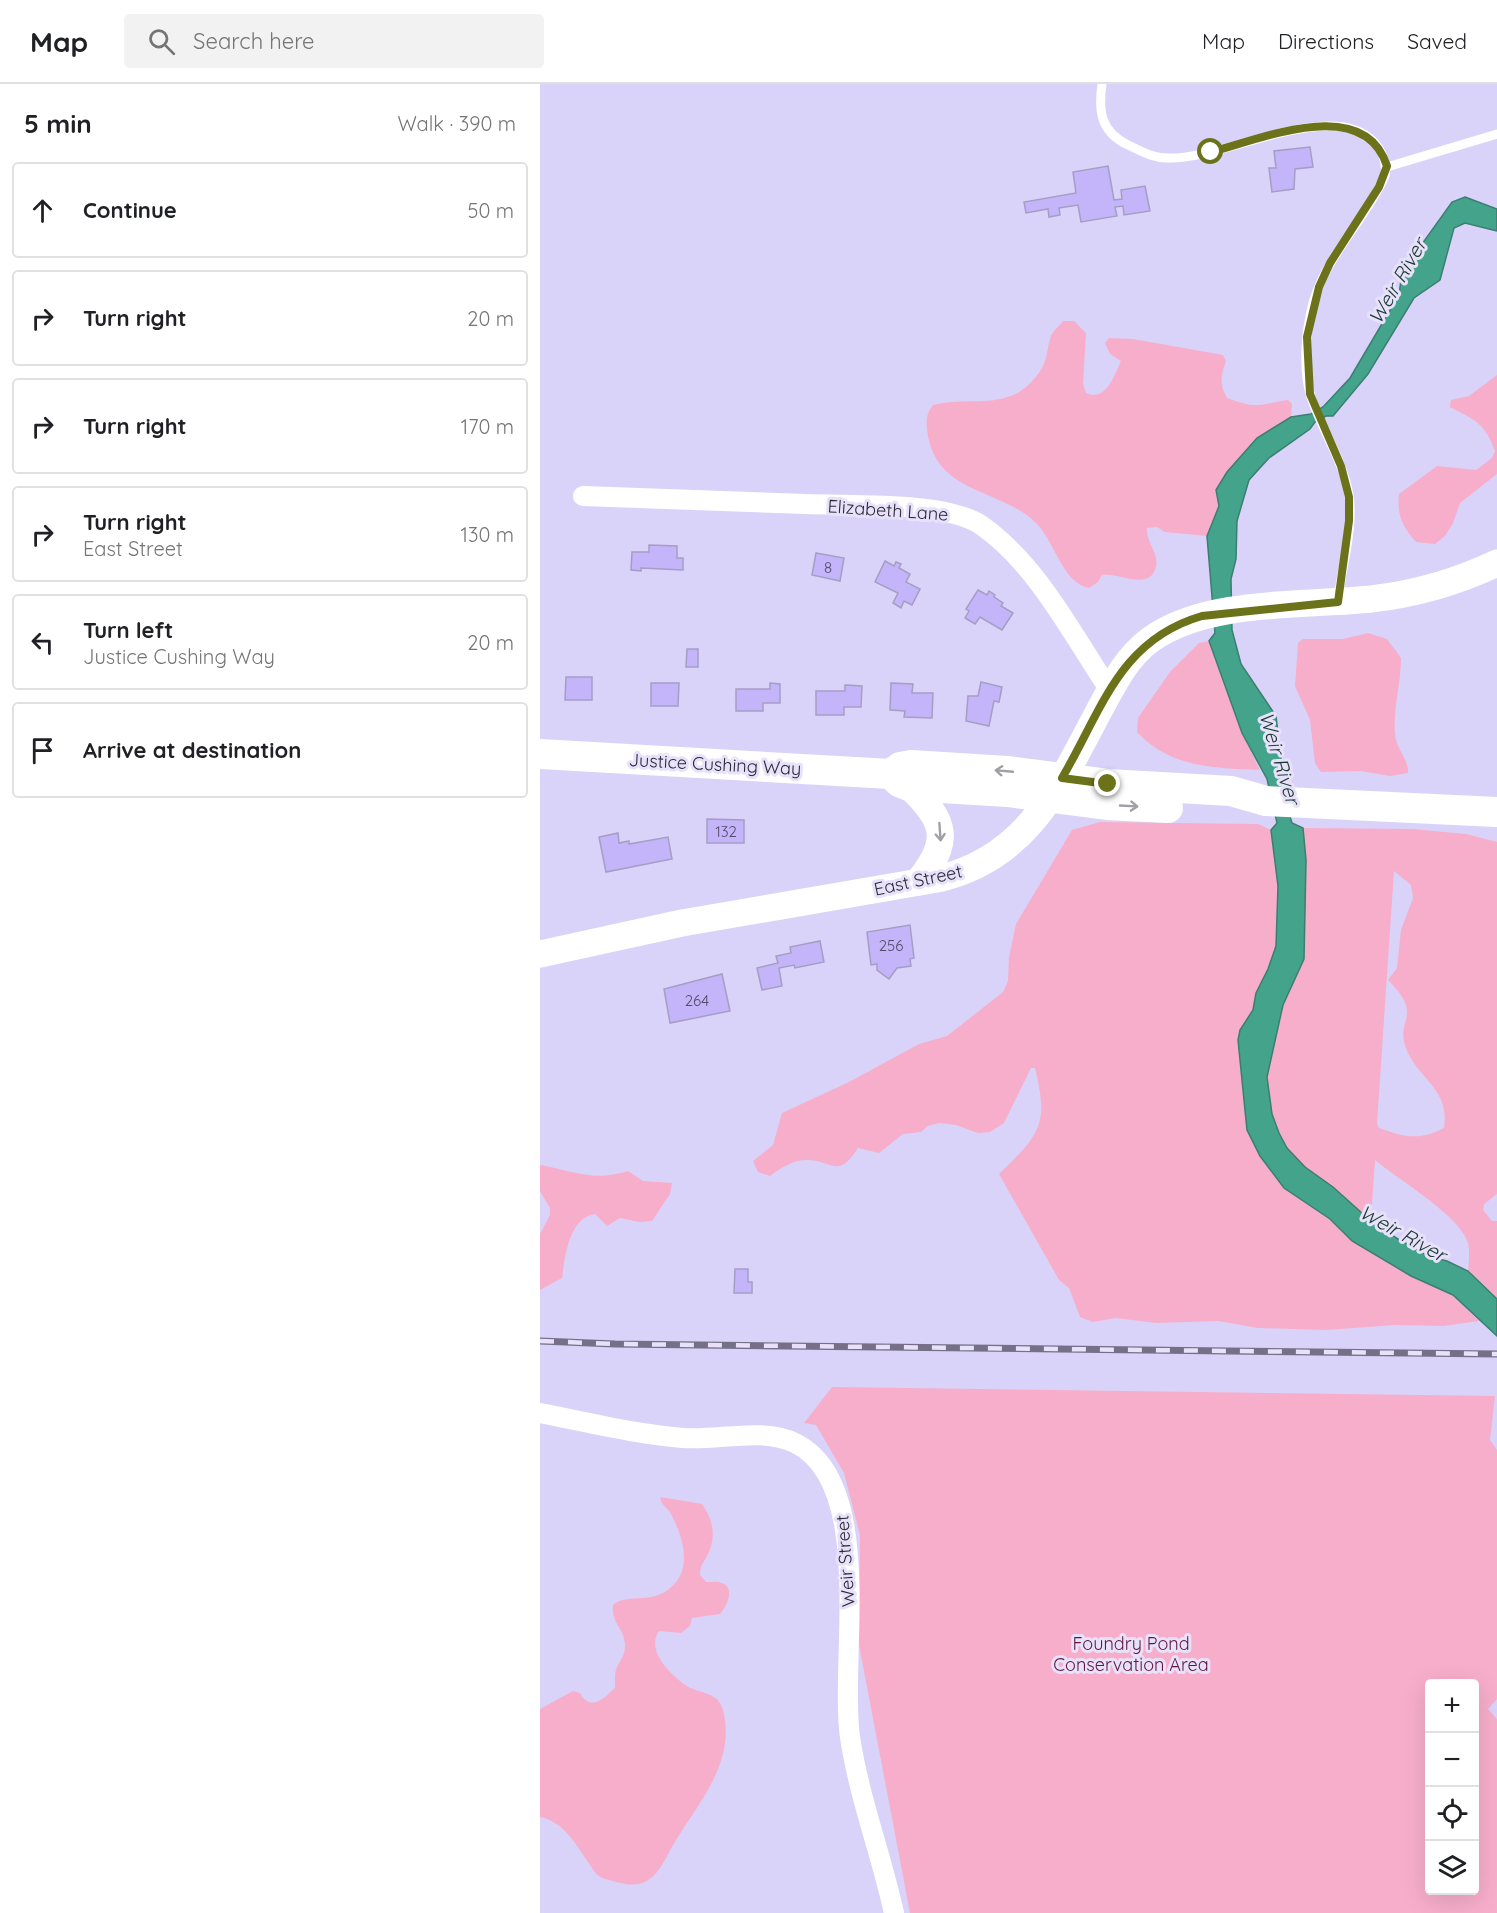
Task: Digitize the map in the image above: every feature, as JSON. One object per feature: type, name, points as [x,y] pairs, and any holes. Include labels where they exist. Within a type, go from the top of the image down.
[{"type":"main road","name":"East Street","points":[[540,954],[682,923],[964,872],[995,856],[1030,825],[1056,788],[1109,689],[1124,667],[1149,641],[1183,622],[1224,612],[1408,594],[1447,583],[1497,563]]},
{"type":"main road","name":"Justice Cushing Way","points":[[540,754],[900,780],[900,767],[910,765],[1008,771],[1107,805],[1229,808],[1278,801],[1497,812]]},
{"type":"main road","points":[[900,780],[933,811],[941,827],[936,856],[918,882]]},
{"type":"street","name":"Elizabeth Lane","points":[[583,496],[904,508],[962,516],[979,524],[1023,566],[1109,689]]},
{"type":"street","name":"Weir Street","points":[[540,1413],[660,1436],[784,1439],[806,1450],[823,1467],[841,1505],[848,1558],[850,1737],[894,1913]]},
{"type":"lane","points":[[1102,84],[1101,116],[1107,131],[1118,140],[1157,157],[1191,157],[1292,132],[1331,126],[1352,128],[1364,133],[1378,147],[1387,166],[1379,187],[1330,263],[1319,287],[1307,337],[1307,374],[1311,397],[1344,474],[1350,506],[1338,602]]},
{"type":"lane","points":[[1387,166],[1497,134]]},
{"type":"green space","points":[[1063,321],[1074,321],[1086,333],[1083,384],[1086,393],[1093,395],[1104,391],[1121,361],[1110,354],[1105,343],[1109,338],[1133,339],[1223,355],[1226,361],[1222,384],[1227,398],[1252,405],[1288,400],[1292,404],[1291,417],[1249,448],[1216,490],[1219,506],[1207,536],[1165,532],[1157,527],[1147,528],[1156,566],[1150,577],[1144,579],[1102,575],[1098,582],[1089,588],[1080,584],[1065,569],[1048,539],[1035,522],[1021,511],[957,480],[944,469],[934,455],[928,436],[927,420],[933,405],[1006,398],[1031,383],[1044,364],[1052,334]]},
{"type":"green space","points":[[1497,375],[1497,474],[1460,503],[1453,523],[1445,536],[1435,544],[1416,542],[1402,520],[1399,494],[1437,466],[1476,470],[1492,458],[1495,451],[1483,428],[1473,419],[1450,407],[1451,400],[1469,396]]},
{"type":"green space","points":[[1368,633],[1387,639],[1401,658],[1395,734],[1407,763],[1408,773],[1390,776],[1360,771],[1321,772],[1315,763],[1310,720],[1295,686],[1298,643],[1303,639],[1343,639]]},
{"type":"green space","points":[[1209,641],[1242,733],[1260,770],[1194,764],[1164,753],[1137,732],[1138,718],[1170,672],[1199,643]]},
{"type":"green space","points":[[1100,822],[1258,824],[1271,830],[1272,834],[1303,835],[1303,828],[1412,829],[1466,834],[1497,842],[1497,1194],[1484,1204],[1483,1210],[1492,1221],[1497,1221],[1497,1299],[1468,1271],[1468,1243],[1454,1221],[1375,1160],[1369,1249],[1411,1275],[1453,1295],[1479,1321],[1444,1326],[1395,1325],[1326,1330],[1258,1328],[1218,1321],[1156,1323],[1116,1318],[1093,1322],[1080,1317],[1069,1288],[1059,1280],[999,1174],[1024,1149],[1038,1127],[1041,1103],[1035,1068],[1031,1068],[1004,1123],[990,1132],[978,1133],[956,1125],[939,1123],[928,1126],[921,1132],[903,1134],[879,1153],[858,1148],[845,1164],[839,1166],[800,1160],[770,1176],[758,1172],[753,1161],[773,1145],[782,1113],[849,1082],[919,1044],[947,1036],[1003,992],[1008,981],[1009,957],[1016,924],[1072,830]],"holes":[[[1394,871],[1411,885],[1413,898],[1401,930],[1397,968],[1388,980],[1405,1002],[1407,1017],[1403,1031],[1407,1051],[1433,1086],[1443,1104],[1445,1115],[1444,1128],[1419,1136],[1396,1134],[1379,1128],[1377,1124]]]},
{"type":"green space","points":[[540,1165],[594,1176],[628,1171],[643,1181],[672,1183],[670,1194],[652,1221],[639,1222],[620,1218],[607,1226],[595,1214],[586,1217],[579,1223],[570,1239],[562,1278],[540,1290],[540,1234],[550,1215],[550,1208],[540,1191]]},
{"type":"green space","name":"Foundry Pond Conservation Area","points":[[832,1387],[1495,1396],[1490,1440],[1497,1450],[1497,1699],[1488,1709],[1497,1719],[1497,1913],[910,1913],[859,1645],[860,1535],[844,1473],[816,1425],[804,1423]]},
{"type":"green space","points":[[660,1497],[702,1504],[713,1530],[712,1544],[700,1575],[706,1582],[719,1582],[726,1586],[729,1593],[727,1603],[720,1614],[692,1618],[690,1626],[681,1633],[659,1631],[655,1647],[662,1662],[674,1676],[692,1689],[713,1696],[721,1704],[726,1728],[725,1746],[714,1779],[657,1872],[644,1882],[625,1884],[598,1875],[562,1828],[540,1817],[540,1709],[573,1691],[580,1693],[588,1702],[597,1702],[615,1688],[616,1670],[625,1650],[625,1644],[614,1616],[613,1605],[627,1599],[660,1595],[668,1590],[681,1575],[684,1558],[682,1540],[671,1513]]},
{"type":"water","name":"Weir River","points":[[1465,197],[1497,209],[1497,231],[1465,223],[1454,228],[1440,280],[1414,298],[1368,374],[1333,416],[1326,416],[1315,422],[1310,429],[1269,458],[1249,480],[1237,521],[1236,559],[1231,579],[1232,630],[1241,664],[1276,716],[1283,776],[1279,780],[1292,823],[1303,828],[1306,860],[1304,959],[1283,1005],[1267,1077],[1272,1114],[1279,1133],[1287,1148],[1305,1167],[1333,1187],[1363,1214],[1398,1239],[1430,1257],[1447,1261],[1468,1271],[1497,1299],[1497,1336],[1453,1295],[1411,1276],[1352,1241],[1330,1219],[1284,1188],[1260,1156],[1247,1130],[1238,1040],[1240,1030],[1253,1010],[1256,993],[1276,946],[1278,886],[1271,830],[1277,823],[1267,779],[1242,733],[1209,641],[1215,633],[1207,536],[1219,506],[1216,490],[1227,472],[1257,438],[1291,417],[1311,414],[1323,407],[1350,378],[1399,295],[1402,272],[1452,202]]},
{"type":"building","points":[[1310,147],[1313,167],[1295,169],[1294,189],[1272,192],[1269,168],[1276,168],[1274,151]]},
{"type":"building","points":[[1108,166],[1114,200],[1122,199],[1121,190],[1145,186],[1150,211],[1124,215],[1123,206],[1115,207],[1117,216],[1081,222],[1078,205],[1059,208],[1060,215],[1049,217],[1048,209],[1026,213],[1024,202],[1076,193],[1073,172]]},
{"type":"building","points":[[649,545],[677,546],[677,558],[683,558],[683,570],[641,568],[641,571],[631,570],[632,552],[649,552]]},
{"type":"building","points":[[816,553],[844,558],[840,581],[812,575]]},
{"type":"building","points":[[885,561],[894,566],[896,562],[901,564],[899,568],[910,574],[906,582],[920,589],[912,605],[904,601],[901,608],[893,603],[898,593],[875,582]]},
{"type":"building","points":[[978,590],[987,595],[989,591],[1003,603],[1001,606],[1013,613],[1002,630],[980,617],[975,624],[965,618],[969,611],[966,609]]},
{"type":"building","points":[[687,649],[698,649],[698,667],[686,667]]},
{"type":"building","points":[[566,677],[592,677],[592,700],[565,700]]},
{"type":"building","points":[[981,682],[1002,687],[999,702],[994,701],[989,726],[966,721],[968,696],[978,696]]},
{"type":"building","points":[[651,683],[679,683],[678,706],[651,706]]},
{"type":"building","points":[[770,683],[780,684],[780,703],[763,703],[763,711],[736,711],[736,689],[770,689]]},
{"type":"building","points":[[891,683],[913,684],[912,693],[933,693],[932,718],[904,717],[905,711],[890,710]]},
{"type":"building","points":[[845,685],[862,686],[861,707],[844,707],[844,715],[816,715],[816,691],[845,691]]},
{"type":"building","points":[[707,819],[744,820],[744,843],[707,843]]},
{"type":"building","points":[[618,833],[619,843],[629,841],[629,844],[668,837],[672,859],[606,872],[599,837]]},
{"type":"building","points":[[910,925],[914,958],[910,959],[911,966],[897,968],[889,979],[877,970],[877,964],[871,965],[867,932]]},
{"type":"building","points":[[820,941],[824,962],[795,968],[794,965],[779,968],[782,986],[762,990],[757,968],[778,963],[776,956],[791,953],[790,947]]},
{"type":"building","points":[[722,974],[730,1011],[670,1023],[664,989]]},
{"type":"building","points":[[735,1269],[748,1269],[748,1282],[752,1282],[752,1293],[734,1293]]},
{"type":"railway","points":[[540,1341],[615,1344],[1497,1354]]},
{"type":"route","points":[[1108,784],[1062,778],[1117,675],[1149,641],[1183,622],[1202,616],[1338,602],[1349,521],[1349,497],[1341,466],[1310,394],[1306,357],[1307,337],[1311,309],[1330,263],[1379,187],[1387,166],[1382,153],[1370,138],[1357,130],[1341,126],[1313,128],[1276,135],[1211,152]]}]
